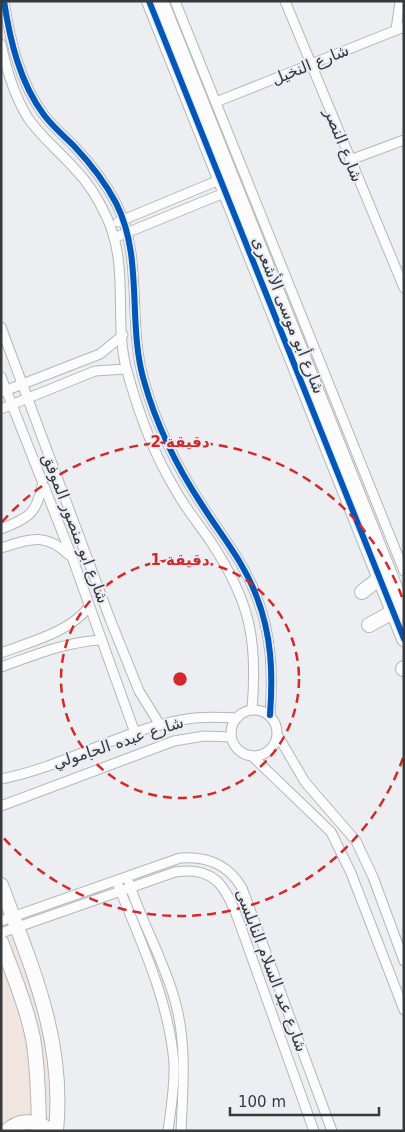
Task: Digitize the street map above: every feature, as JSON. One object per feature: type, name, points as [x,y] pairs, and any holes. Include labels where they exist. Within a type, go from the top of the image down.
[{"type":"street","points":[[4,1],[23,77],[40,108],[104,183],[123,220],[127,232],[135,299],[137,343],[144,381],[175,460],[203,507],[238,558],[257,597],[270,648],[273,674],[270,715],[276,725],[278,736],[306,782],[356,841],[373,877],[401,945],[403,959],[386,964]]},
{"type":"street","name":"شارع أبو موسى الأشعرى","points":[[150,1],[228,184],[398,611],[404,639]]},
{"type":"street","name":"شارع أبو موسى الأشعرى","points":[[162,1],[228,184],[277,332],[304,403],[333,475],[380,578],[398,611]]},
{"type":"street","points":[[175,1],[399,545],[404,571]]},
{"type":"street","name":"شارع النصر","points":[[285,1],[403,286]]},
{"type":"street","points":[[400,1],[400,28]]},
{"type":"street","name":"شارع النخيل","points":[[216,102],[400,28]]},
{"type":"street","points":[[2,49],[16,53]]},
{"type":"street","points":[[2,49],[19,100],[28,118],[43,138],[76,169],[88,184],[110,225],[121,280],[126,369],[161,464],[175,490],[230,572],[244,603],[253,640],[255,676],[252,709]]},
{"type":"street","points":[[350,160],[404,140]]},
{"type":"street","points":[[110,225],[228,184]]},
{"type":"street","points":[[114,238],[228,184]]},
{"type":"street","name":"شارع ابو منصور الموفق","points":[[1,327],[110,619],[139,691],[160,725]]},
{"type":"street","points":[[4,391],[100,354],[123,335]]},
{"type":"street","points":[[1,409],[95,371],[126,369]]},
{"type":"street","name":"شارع ابو منصور الموفق","points":[[1,377],[4,391],[72,557],[135,733]]},
{"type":"street","points":[[1,529],[23,519],[36,508],[42,486]]},
{"type":"street","points":[[53,513],[67,507]]},
{"type":"street","points":[[1,548],[28,539],[46,540],[58,545],[72,557]]},
{"type":"street","points":[[362,592],[380,578]]},
{"type":"street","points":[[1,653],[61,630],[72,623],[89,607]]},
{"type":"street","points":[[369,625],[398,611]]},
{"type":"street","points":[[96,624],[110,619]]},
{"type":"street","points":[[1,667],[58,646],[74,642],[101,640]]},
{"type":"street","points":[[270,715],[252,709],[244,712],[233,723],[231,737],[236,748],[252,756],[331,832],[351,873],[404,1010]]},
{"type":"street","name":"شارع عبده الحامولي","points":[[1,779],[28,773],[160,725],[199,717],[237,718]]},
{"type":"street","name":"شارع عبده الحامولي","points":[[1,806],[174,741],[204,736],[231,737]]},
{"type":"street","points":[[252,756],[269,751],[278,736]]},
{"type":"street","name":"شارع عبد السلام النابلسى","points":[[1,933],[11,922],[180,858],[195,857],[216,863],[233,875],[242,888],[332,1131]]},
{"type":"street","name":"شارع عبد السلام النابلسى","points":[[11,922],[182,871],[212,876],[221,885],[229,898],[314,1131]]},
{"type":"street","points":[[221,885],[233,875]]},
{"type":"street","points":[[127,877],[171,988],[179,1017],[183,1074],[181,1131]]},
{"type":"street","points":[[116,881],[168,1020],[174,1064],[174,1088],[168,1131]]},
{"type":"street","points":[[1,885],[11,922],[40,988],[54,1043],[59,1086],[56,1131]]},
{"type":"street","points":[[244,938],[259,932]]},
{"type":"street","points":[[1,942],[21,993],[32,1037],[44,1127],[23,1122],[7,1131]]},
{"type":"street","points":[[382,952],[401,945]]},
{"type":"street","points":[[168,1020],[179,1017]]},
{"type":"shaded area","points":[[1,898],[46,1032],[50,1070],[50,1131],[1,1131]]},
{"type":"cycle path","points":[[4,1],[17,61],[28,89],[47,119],[80,152],[102,180],[112,195],[125,224],[133,268],[136,336],[144,381],[161,429],[176,460],[193,491],[238,559],[256,595],[265,625],[270,655],[270,715]]},
{"type":"cycle path","points":[[149,1],[404,639]]}]
